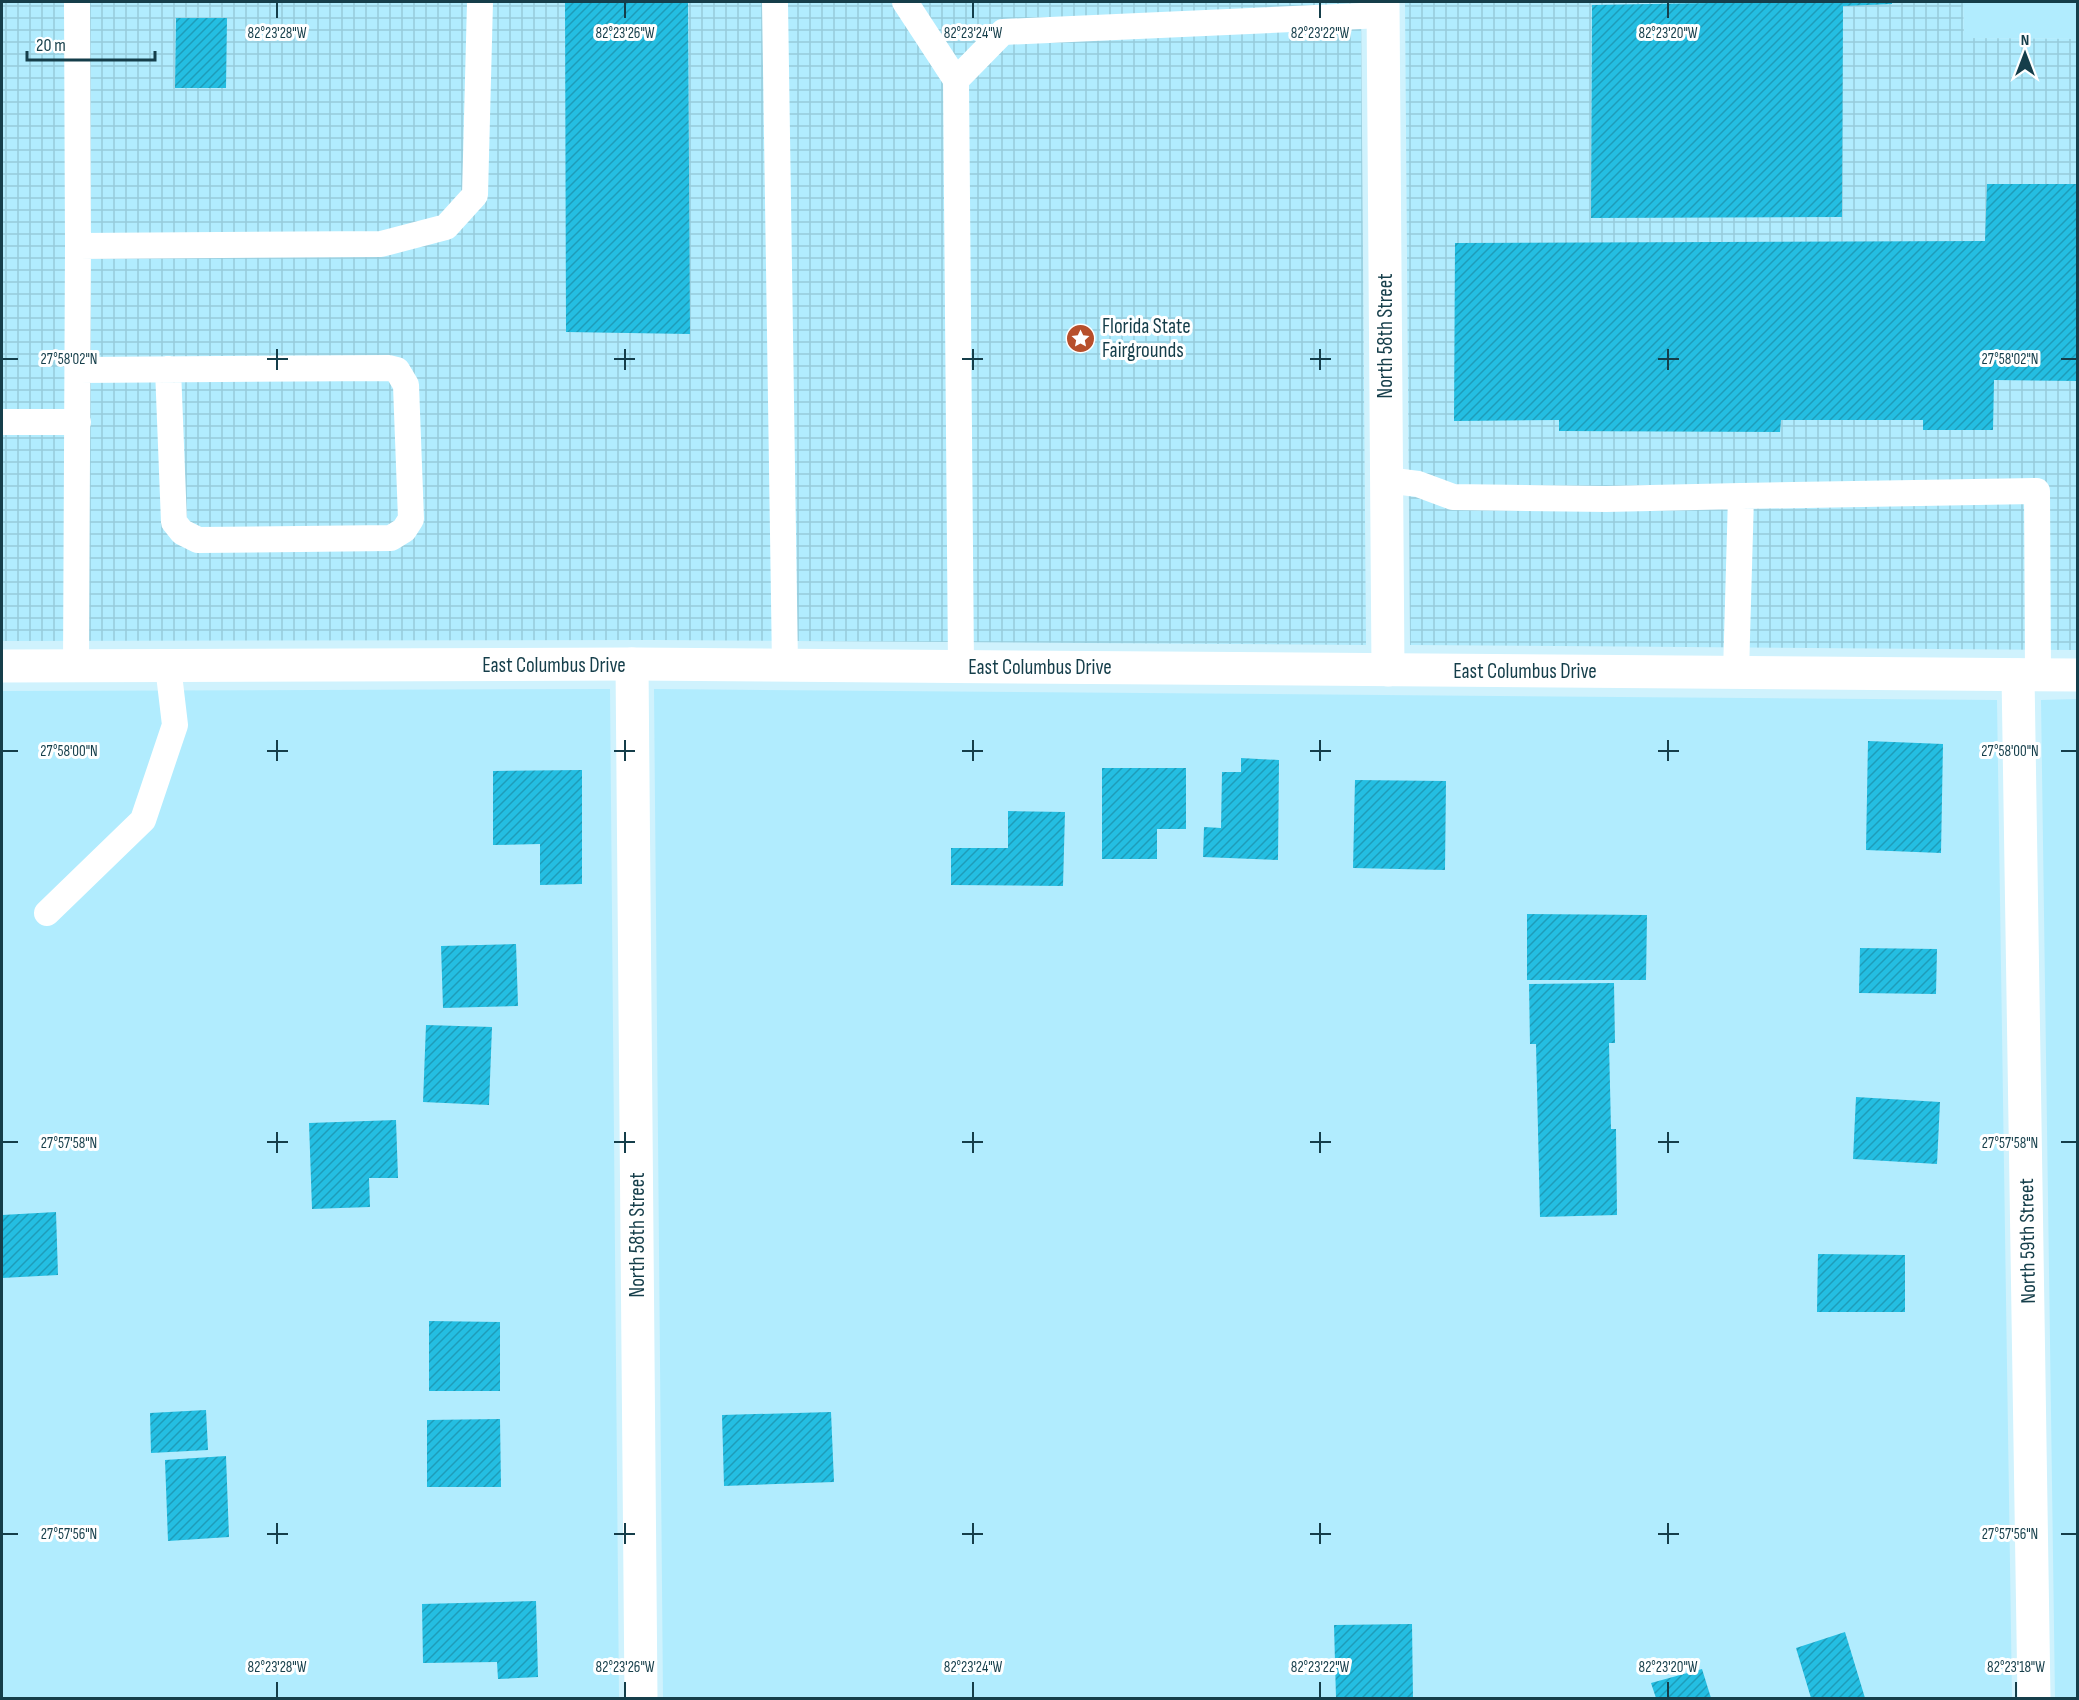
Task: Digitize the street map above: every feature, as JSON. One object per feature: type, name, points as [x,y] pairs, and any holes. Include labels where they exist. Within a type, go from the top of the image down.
[{"type":"street","name":"North 58th Street","points":[[1383,8],[1388,670]]},
{"type":"street","name":"East Columbus Drive","points":[[2,666],[632,664],[2078,675]]},
{"type":"street","name":"North 58th Street","points":[[632,664],[641,1698]]},
{"type":"street","name":"North 59th Street","points":[[2028,675],[2034,1698]]},
{"type":"lane","points":[[76,2],[78,246],[76,666]]},
{"type":"lane","points":[[78,246],[381,244],[446,227],[475,195],[480,2]]},
{"type":"lane","points":[[775,2],[785,666]]},
{"type":"lane","points":[[905,2],[956,80],[961,667]]},
{"type":"lane","points":[[956,80],[1003,32],[1383,8]]},
{"type":"lane","points":[[78,370],[168,369],[398,370],[406,385],[411,519],[404,530],[391,538],[198,540],[182,532],[174,522],[168,369]]},
{"type":"lane","points":[[2,422],[78,422]]},
{"type":"lane","points":[[1386,480],[1418,484],[1453,497],[1605,499],[2037,491],[2028,675]]},
{"type":"lane","points":[[1736,673],[1741,496]]},
{"type":"lane","points":[[47,913],[143,820],[175,725],[168,666]]},
{"type":"shaded area","points":[[2,2],[1361,2],[1366,645],[654,640],[2,641]]},
{"type":"shaded area","points":[[1405,2],[1963,2],[1964,38],[2077,39],[2077,650],[1410,645]]},
{"type":"shaded area","points":[[1963,2],[2077,2],[2077,39],[1964,38]]},
{"type":"shaded area","points":[[610,689],[619,1698],[2,1698],[2,691]]},
{"type":"shaded area","points":[[654,689],[1997,700],[2012,1698],[663,1698]]},
{"type":"shaded area","points":[[2077,699],[2078,1698],[2055,1698],[2041,700]]},
{"type":"building","points":[[565,2],[688,2],[690,334],[566,332]]},
{"type":"building","points":[[1892,2],[1892,4],[1843,6],[1842,217],[1591,218],[1592,5]]},
{"type":"building","points":[[176,18],[227,18],[226,88],[175,88]]},
{"type":"building","points":[[1987,184],[2078,184],[2078,381],[1994,380],[1993,430],[1923,430],[1923,420],[1781,420],[1780,432],[1559,431],[1559,420],[1454,421],[1455,243],[1985,241]]},
{"type":"building","points":[[1868,741],[1943,744],[1941,853],[1866,850]]},
{"type":"building","points":[[1241,758],[1279,760],[1278,860],[1203,857],[1204,827],[1221,828],[1222,772],[1241,772]]},
{"type":"building","points":[[1102,768],[1186,768],[1186,829],[1157,829],[1157,859],[1102,859]]},
{"type":"building","points":[[582,770],[582,884],[540,885],[540,844],[493,845],[493,771]]},
{"type":"building","points":[[1355,780],[1446,781],[1445,870],[1353,868]]},
{"type":"building","points":[[1008,811],[1065,812],[1063,886],[951,885],[951,848],[1008,848]]},
{"type":"building","points":[[1527,914],[1647,915],[1646,980],[1527,980]]},
{"type":"building","points":[[516,944],[518,1006],[443,1008],[441,946]]},
{"type":"building","points":[[1860,948],[1937,949],[1936,994],[1859,993]]},
{"type":"building","points":[[1614,983],[1615,1043],[1609,1043],[1611,1129],[1616,1129],[1617,1215],[1540,1217],[1536,1044],[1530,1044],[1529,984]]},
{"type":"building","points":[[426,1025],[492,1027],[489,1105],[423,1102]]},
{"type":"building","points":[[1856,1097],[1940,1102],[1937,1164],[1853,1159]]},
{"type":"building","points":[[396,1120],[398,1178],[369,1178],[370,1207],[312,1209],[309,1123]]},
{"type":"building","points":[[56,1212],[58,1275],[2,1278],[2,1215]]},
{"type":"building","points":[[1818,1254],[1905,1255],[1905,1312],[1817,1312]]},
{"type":"building","points":[[429,1321],[500,1322],[500,1391],[429,1391]]},
{"type":"building","points":[[206,1410],[208,1450],[151,1453],[150,1413]]},
{"type":"building","points":[[831,1412],[834,1482],[724,1486],[722,1415]]},
{"type":"building","points":[[500,1419],[501,1487],[427,1487],[427,1420]]},
{"type":"building","points":[[226,1456],[229,1537],[168,1541],[165,1460]]},
{"type":"building","points":[[536,1601],[538,1677],[498,1679],[497,1662],[423,1663],[422,1604]]},
{"type":"building","points":[[1412,1624],[1413,1698],[1336,1698],[1334,1625]]},
{"type":"building","points":[[1845,1632],[1865,1698],[1811,1698],[1796,1648]]},
{"type":"building","points":[[1702,1669],[1711,1698],[1656,1698],[1651,1683]]},
{"type":"place","name":"Florida State Fairgrounds","points":[[1081,338]]}]
